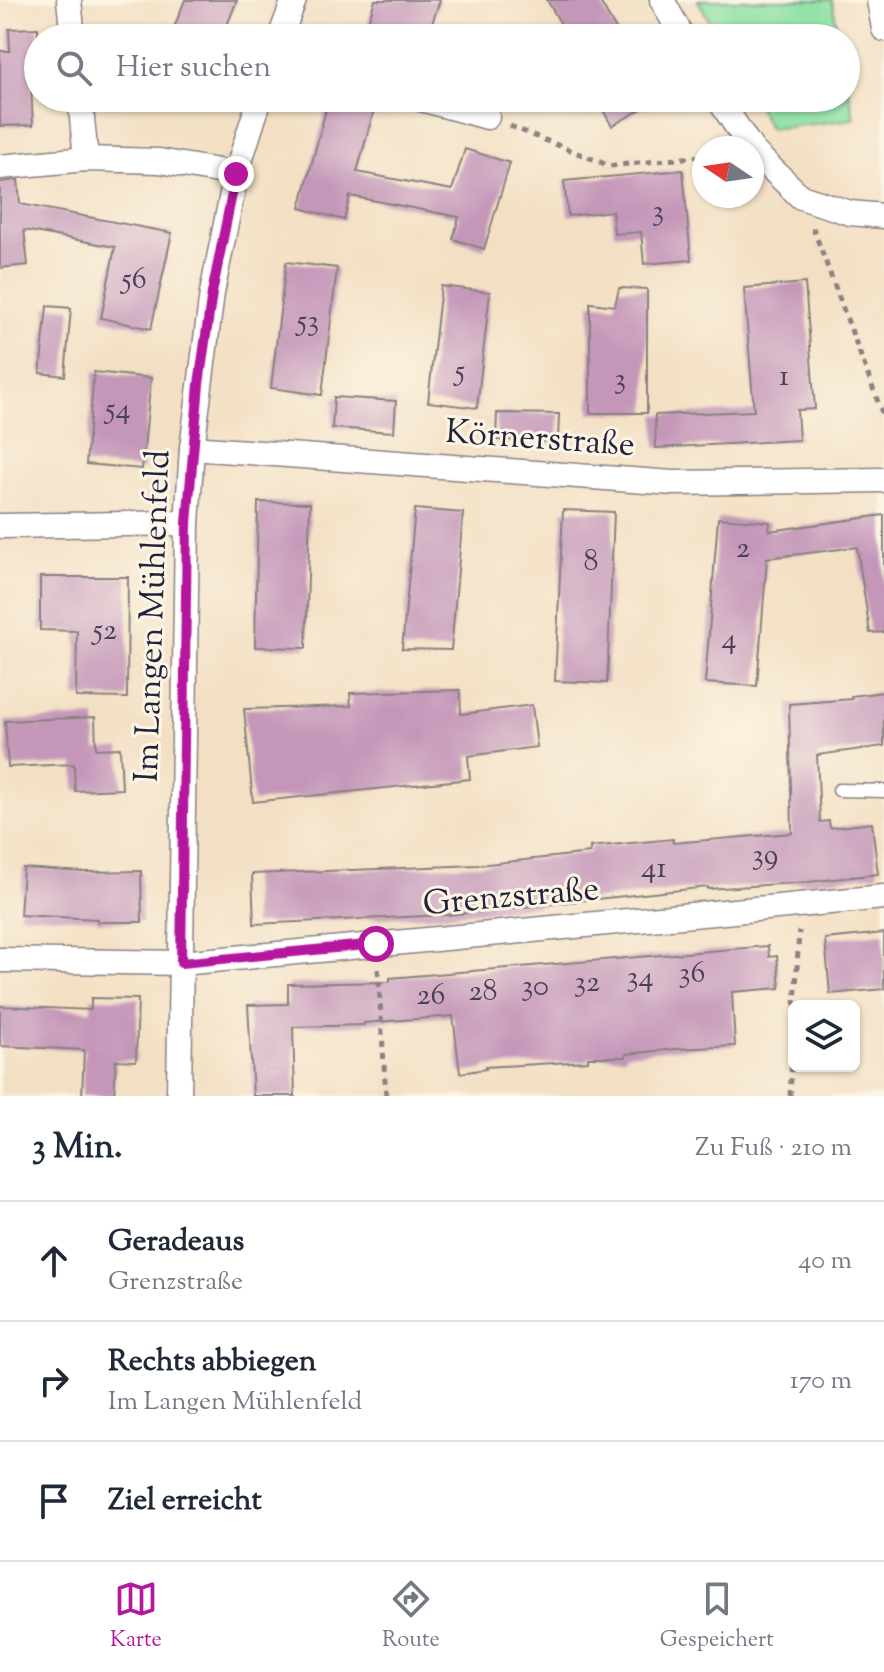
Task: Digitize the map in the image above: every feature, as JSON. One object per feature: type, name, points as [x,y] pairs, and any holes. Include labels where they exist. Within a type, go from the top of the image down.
[{"type":"street","points":[[69,0],[72,24]]},
{"type":"street","points":[[285,24],[294,0]]},
{"type":"street","points":[[662,0],[675,24]]},
{"type":"street","points":[[879,0],[884,29]]},
{"type":"street","points":[[81,112],[86,159]]},
{"type":"street","name":"Im Langen Mühlenfeld","points":[[179,1096],[187,523],[192,448],[212,293],[236,174],[256,112]]},
{"type":"street","points":[[469,112],[487,117]]},
{"type":"street","points":[[727,112],[743,136]]},
{"type":"street","points":[[0,167],[86,159],[159,161],[236,174]]},
{"type":"street","points":[[764,161],[801,197],[850,213],[884,216]]},
{"type":"street","name":"Körnerstraße","points":[[192,448],[673,483],[884,480]]},
{"type":"street","points":[[0,526],[187,523]]},
{"type":"street","name":"Grenzstraße","points":[[0,960],[181,963],[884,897]]},
{"type":"lane","points":[[839,790],[884,791]]},
{"type":"path","points":[[487,117],[610,166],[692,157]]},
{"type":"path","points":[[801,197],[884,418]]},
{"type":"path","points":[[795,1000],[800,905]]},
{"type":"path","points":[[376,944],[386,1096]]},
{"type":"path","points":[[790,1096],[791,1072]]},
{"type":"green space","points":[[698,0],[832,0],[836,24],[711,24]]},
{"type":"green space","points":[[761,112],[853,112],[854,119],[770,129]]},
{"type":"building","points":[[185,0],[237,0],[228,24],[176,24]]},
{"type":"building","points":[[375,0],[440,0],[432,24],[367,24]]},
{"type":"building","points":[[547,0],[599,0],[613,24],[561,24]]},
{"type":"building","points":[[24,28],[24,112],[32,112],[33,125],[0,126],[0,51],[10,51],[9,29]]},
{"type":"building","points":[[325,112],[373,112],[357,172],[452,190],[465,149],[510,163],[484,249],[453,239],[459,217],[350,196],[344,220],[300,208]]},
{"type":"building","points":[[604,112],[636,112],[612,126]]},
{"type":"building","points":[[683,170],[691,260],[644,264],[641,232],[614,234],[612,211],[568,216],[564,181]]},
{"type":"building","points":[[18,180],[20,204],[172,233],[151,329],[101,318],[115,247],[24,230],[28,265],[0,268],[0,182]]},
{"type":"building","points":[[286,262],[337,268],[322,395],[271,388]]},
{"type":"building","points":[[805,283],[815,409],[797,410],[799,440],[656,448],[655,415],[754,411],[744,288]]},
{"type":"building","points":[[441,286],[490,292],[477,408],[428,402]]},
{"type":"building","points":[[619,288],[647,289],[647,413],[590,413],[590,303],[615,306]]},
{"type":"building","points":[[47,306],[71,308],[65,376],[40,373]]},
{"type":"building","points":[[94,372],[151,378],[142,469],[86,464]]},
{"type":"building","points":[[334,397],[396,401],[394,432],[332,428]]},
{"type":"building","points":[[497,413],[559,414],[558,442],[496,440]]},
{"type":"building","points":[[258,502],[310,503],[306,648],[255,647]]},
{"type":"building","points":[[415,509],[463,513],[451,650],[402,649]]},
{"type":"building","points":[[563,510],[614,512],[607,683],[555,681]]},
{"type":"building","points":[[884,515],[884,632],[870,633],[857,547],[767,558],[757,686],[705,683],[718,518],[770,522],[769,531]]},
{"type":"building","points":[[40,577],[128,577],[127,698],[76,697],[77,631],[40,630]]},
{"type":"building","points":[[460,690],[461,714],[532,705],[537,747],[468,756],[470,779],[253,802],[244,709],[351,706],[350,693]]},
{"type":"building","points":[[884,692],[884,746],[817,755],[820,822],[829,821],[830,828],[872,823],[878,874],[808,882],[708,887],[448,915],[254,924],[252,874],[478,865],[590,853],[590,847],[792,833],[789,704],[852,699],[851,696]]},
{"type":"building","points":[[95,717],[96,749],[120,748],[122,789],[75,791],[74,764],[8,767],[5,721]]},
{"type":"building","points":[[23,868],[84,872],[141,871],[142,922],[97,922],[97,919],[20,915]]},
{"type":"building","points":[[884,933],[884,989],[830,994],[825,939]]},
{"type":"building","points":[[768,946],[769,957],[777,956],[780,988],[732,992],[735,1046],[626,1054],[626,1057],[588,1057],[588,1061],[485,1067],[460,1073],[453,1016],[364,1025],[293,1027],[295,1096],[253,1096],[248,1005],[288,1004],[288,984],[390,982],[390,978]]},
{"type":"building","points":[[91,998],[138,999],[136,1061],[116,1060],[114,1096],[82,1096],[84,1050],[0,1046],[0,1006],[91,1010]]},
{"type":"route","points":[[236,174],[212,293],[192,448],[187,523],[181,963],[376,944]]}]
